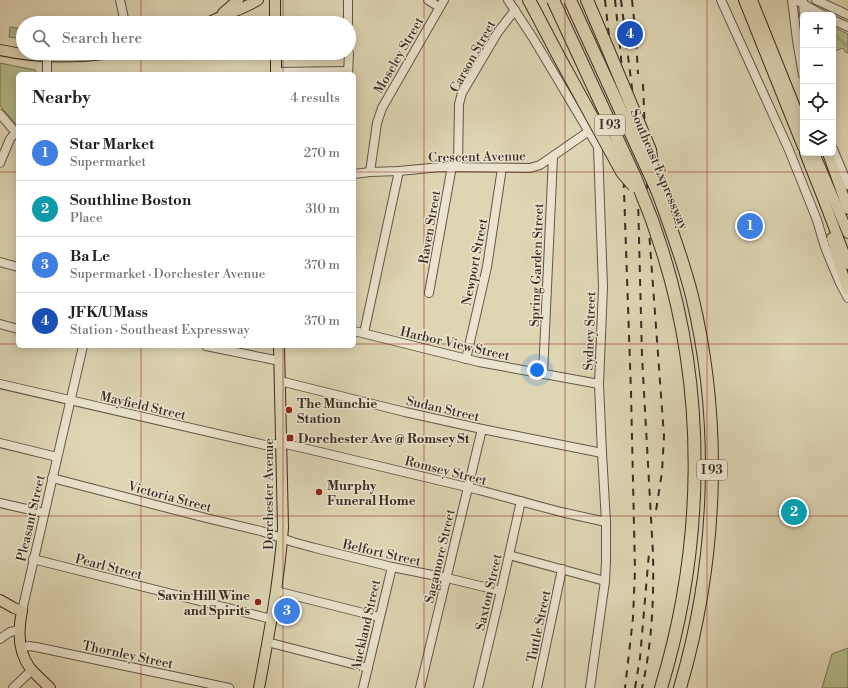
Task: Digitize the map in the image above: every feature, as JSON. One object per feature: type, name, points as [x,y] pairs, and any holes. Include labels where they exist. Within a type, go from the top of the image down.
[{"type":"highway","points":[[529,0],[622,172],[644,198]]},
{"type":"highway","name":"Southeast Expressway","points":[[553,0],[644,198],[673,287],[688,367],[693,418],[695,479],[693,530],[686,586],[676,636],[662,688]]},
{"type":"highway","name":"Southeast Expressway","points":[[570,0],[657,190],[679,252],[693,301],[704,357],[712,464],[711,509],[704,577],[692,640],[680,688]]},
{"type":"highway","points":[[587,0],[650,150],[657,190]]},
{"type":"main road","points":[[218,16],[238,0]]},
{"type":"main road","points":[[224,16],[258,0]]},
{"type":"main road","points":[[275,0],[275,16]]},
{"type":"main road","points":[[744,0],[800,140]]},
{"type":"main road","points":[[752,0],[801,120]]},
{"type":"main road","points":[[0,50],[16,53]]},
{"type":"main road","points":[[276,60],[276,72]]},
{"type":"main road","points":[[806,156],[848,264]]},
{"type":"main road","points":[[815,156],[848,233]]},
{"type":"main road","points":[[829,156],[848,209]]},
{"type":"main road","points":[[824,201],[836,252],[848,290]]},
{"type":"main road","name":"Dorchester Avenue","points":[[259,688],[276,592],[283,524],[279,348]]},
{"type":"main road","points":[[0,600],[16,610],[22,611]]},
{"type":"main road","name":"Pleasant Street","points":[[22,611],[19,630],[21,648],[32,670],[50,688]]},
{"type":"street","points":[[120,0],[123,16]]},
{"type":"street","points":[[348,0],[348,16]]},
{"type":"street","points":[[428,0],[442,4]]},
{"type":"street","name":"Sydney Street","points":[[508,0],[598,147],[603,287],[599,384],[606,522],[605,581],[590,688]]},
{"type":"street","points":[[721,0],[789,150],[817,220],[831,262],[848,298]]},
{"type":"street","points":[[792,0],[800,59]]},
{"type":"street","points":[[816,0],[845,14]]},
{"type":"street","points":[[828,0],[833,6],[845,14]]},
{"type":"street","points":[[800,1],[803,12]]},
{"type":"street","points":[[800,1],[818,12]]},
{"type":"street","name":"Moseley Street","points":[[370,172],[376,128],[382,108],[442,4]]},
{"type":"street","name":"Carson Street","points":[[455,166],[459,104],[462,93],[498,32],[515,10]]},
{"type":"street","points":[[836,22],[848,28]]},
{"type":"street","points":[[47,60],[47,72]]},
{"type":"street","points":[[348,72],[349,60]]},
{"type":"street","points":[[0,114],[16,132]]},
{"type":"street","name":"Crescent Avenue","points":[[356,174],[455,166],[530,168],[540,165],[553,157],[589,131]]},
{"type":"street","points":[[0,163],[10,139],[16,134]]},
{"type":"street","points":[[836,156],[848,184]]},
{"type":"street","name":"Spring Garden Street","points":[[543,374],[553,157]]},
{"type":"street","name":"Raven Street","points":[[430,293],[455,166]]},
{"type":"street","name":"Newport Street","points":[[466,359],[487,267],[502,168]]},
{"type":"street","points":[[364,333],[399,171]]},
{"type":"street","points":[[0,262],[16,266]]},
{"type":"street","points":[[0,324],[16,328]]},
{"type":"street","name":"Harbor View Street","points":[[356,331],[466,359],[599,384]]},
{"type":"street","name":"Pleasant Street","points":[[22,611],[83,348]]},
{"type":"street","points":[[216,348],[280,361]]},
{"type":"street","name":"Sudan Street","points":[[280,381],[405,412],[602,453]]},
{"type":"street","name":"Mayfield Street","points":[[0,384],[265,445],[281,443]]},
{"type":"street","name":"Sagamore Street","points":[[420,688],[482,429]]},
{"type":"street","points":[[0,443],[57,457]]},
{"type":"street","name":"Romsey Street","points":[[281,443],[606,522]]},
{"type":"street","name":"Victoria Street","points":[[52,478],[261,531],[282,539]]},
{"type":"street","name":"Saxton Street","points":[[478,688],[521,501]]},
{"type":"street","points":[[0,503],[44,514]]},
{"type":"street","name":"Belfort Street","points":[[282,539],[392,567],[501,591]]},
{"type":"street","points":[[509,555],[605,581]]},
{"type":"street","name":"Pearl Street","points":[[33,560],[271,619]]},
{"type":"street","name":"Auckland Street","points":[[363,688],[392,567]]},
{"type":"street","name":"Tuttle Street","points":[[537,688],[562,570]]},
{"type":"street","points":[[276,592],[379,617]]},
{"type":"street","points":[[0,639],[10,632],[19,630]]},
{"type":"street","points":[[267,642],[368,668]]},
{"type":"street","name":"Thornley Street","points":[[21,648],[29,646],[36,647],[229,688]]},
{"type":"street","points":[[13,688],[32,670]]},
{"type":"green space","points":[[10,27],[16,28],[16,38],[9,37]]},
{"type":"green space","points":[[836,28],[848,34],[848,46],[836,35]]},
{"type":"green space","points":[[836,37],[848,48],[848,52],[846,53],[843,48],[836,51]]},
{"type":"green space","points":[[0,63],[35,70],[36,72],[16,72],[16,124],[0,106]]},
{"type":"green space","points":[[848,648],[848,688],[822,688],[832,654]]},
{"type":"railway","points":[[605,0],[623,162],[631,392],[635,570],[633,618],[625,688]]},
{"type":"railway","points":[[615,0],[621,57],[624,119]]},
{"type":"railway","points":[[621,0],[636,120],[642,356],[653,554],[652,621],[642,688]]},
{"type":"railway","points":[[632,0],[638,74]]},
{"type":"railway","points":[[643,84],[649,231],[664,436],[662,472],[655,517]]},
{"type":"railway","points":[[635,688],[640,658],[649,553]]},
{"type":"place","name":"JFK/UMass","points":[[630,34]]},
{"type":"place","name":"Star Market","points":[[750,226]]},
{"type":"place","name":"The Munchie Station","points":[[289,410]]},
{"type":"place","name":"Dorchester Ave @ Romsey St","points":[[290,438]]},
{"type":"place","name":"Murphy Funeral Home","points":[[319,492]]},
{"type":"place","name":"Southline Boston","points":[[794,512]]},
{"type":"place","name":"Savin Hill Wine and Spirits","points":[[258,602]]},
{"type":"place","name":"Ba Le","points":[[287,611]]}]
